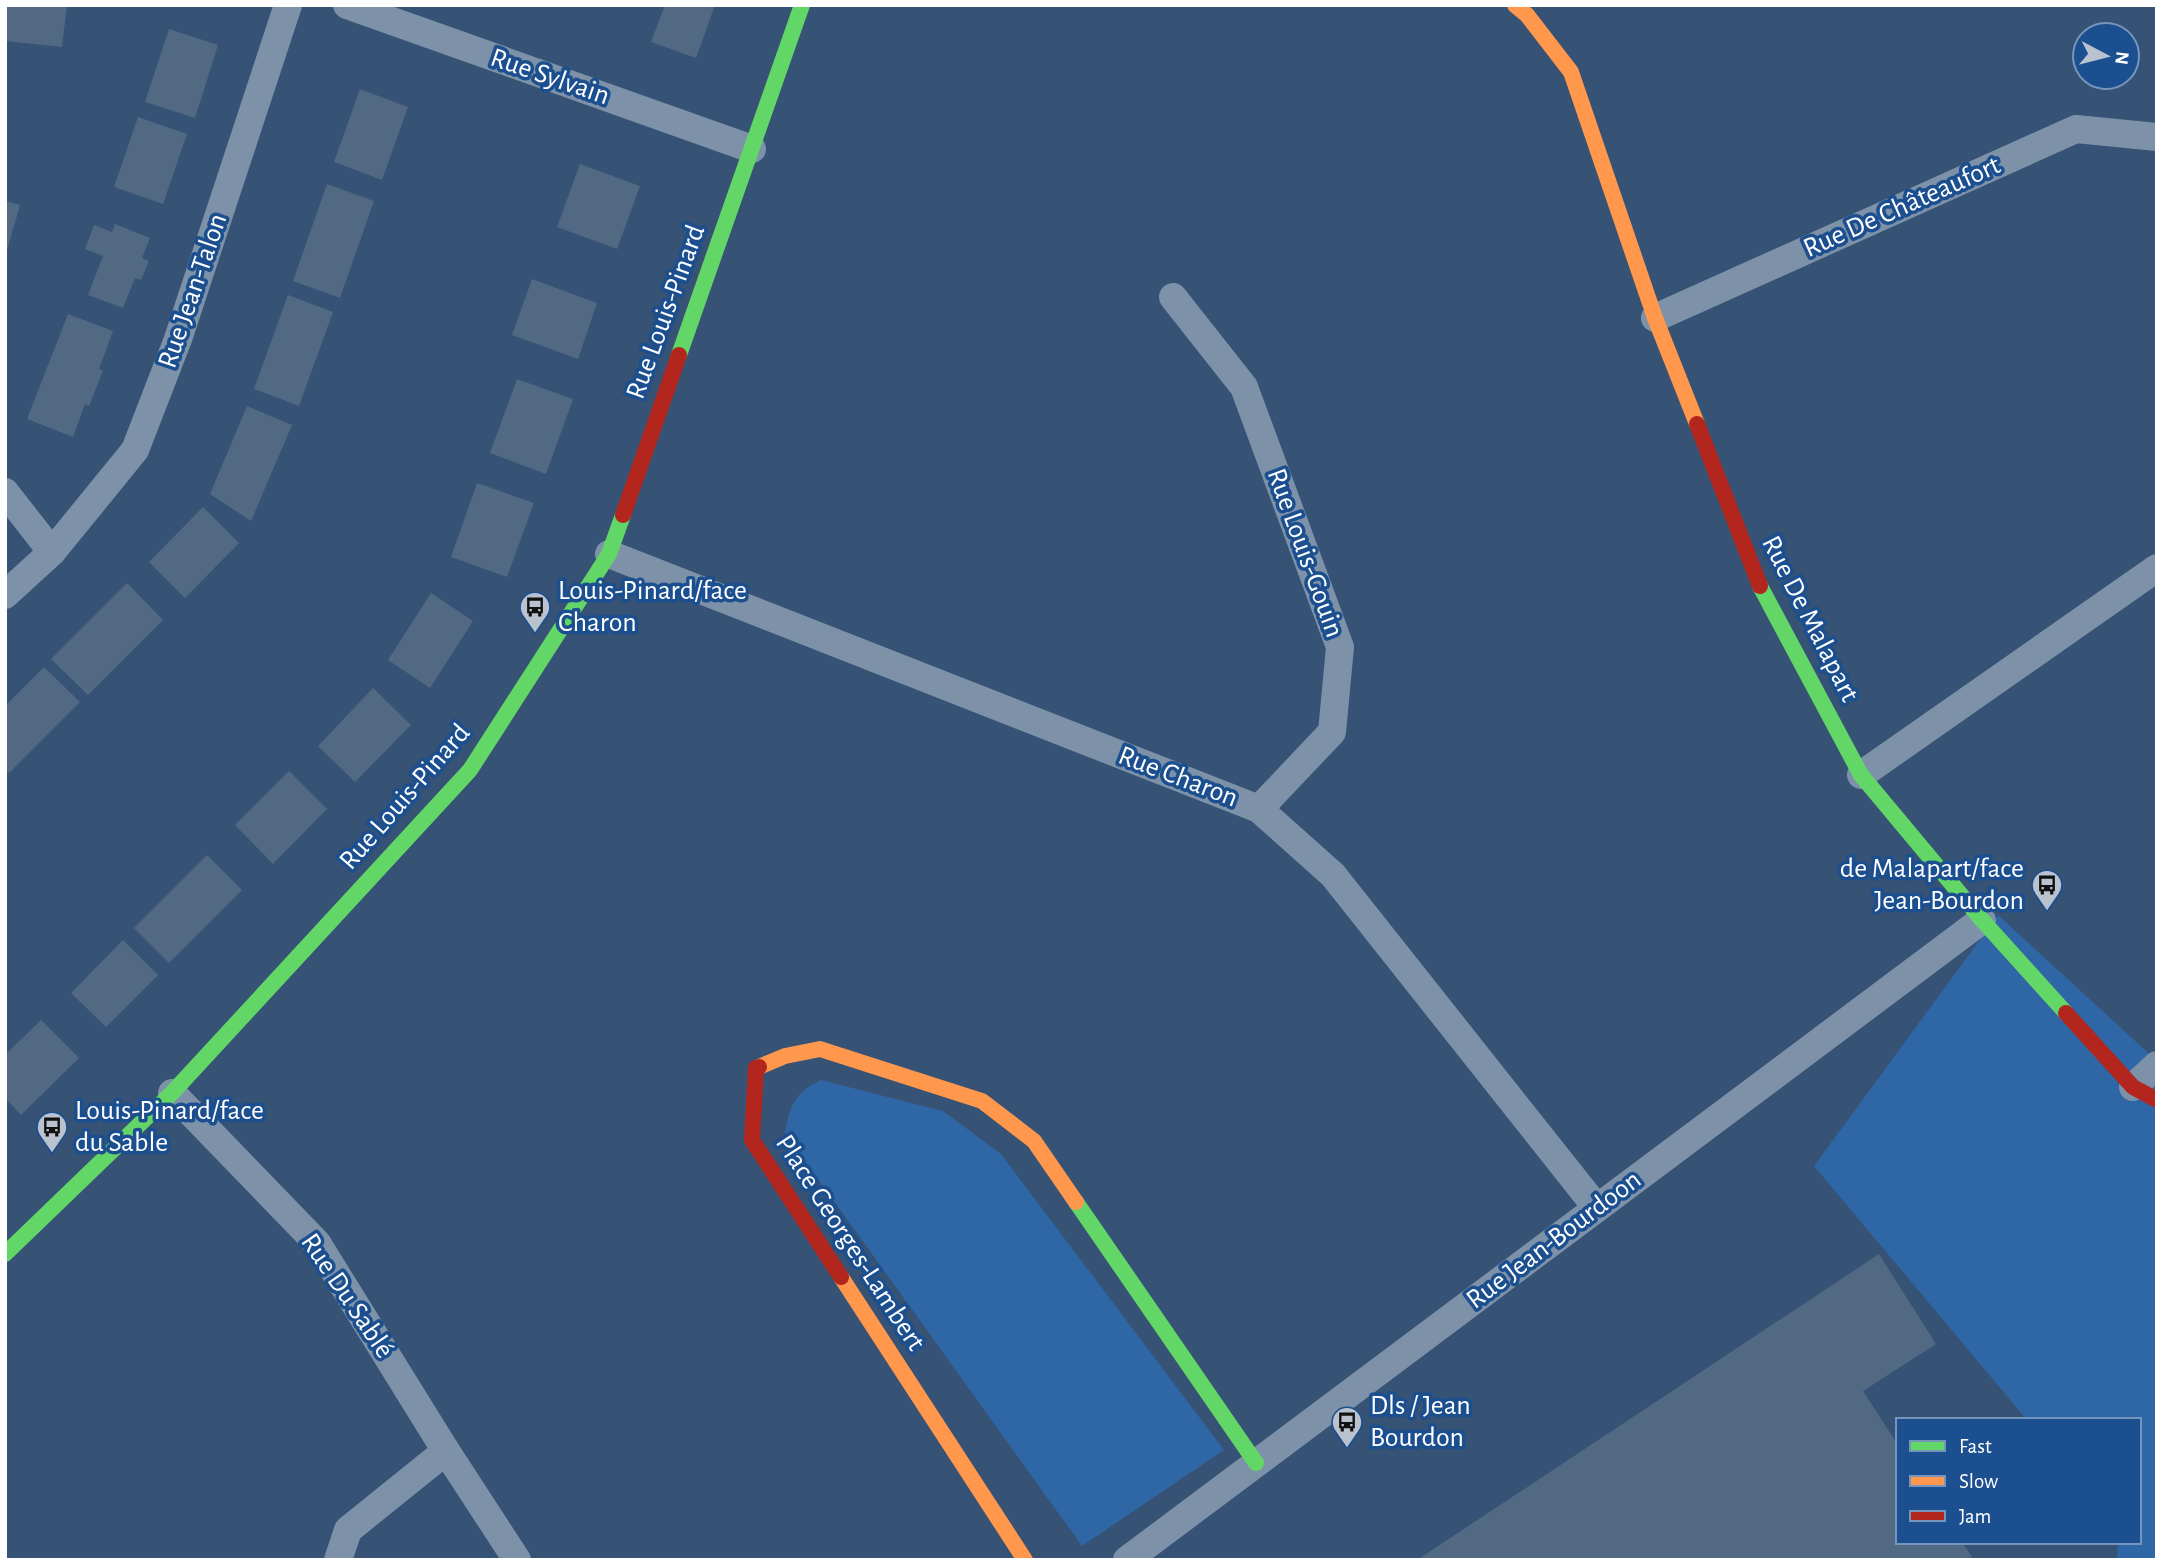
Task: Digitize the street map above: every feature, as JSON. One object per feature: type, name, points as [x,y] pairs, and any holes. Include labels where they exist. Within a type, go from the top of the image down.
[{"type":"street","name":"Rue Jean-Talon","points":[[5,595],[52,552],[135,450],[178,339],[288,5]]},
{"type":"street","name":"Rue Sylvain","points":[[347,5],[752,149]]},
{"type":"street","name":"Rue Louis-Pinard","points":[[5,1254],[172,1093],[470,770],[609,554],[802,5]]},
{"type":"street","name":"Rue De Malapart","points":[[1515,5],[1527,15],[1571,72],[1655,318],[1762,592],[1861,775],[1982,920],[2145,1093]]},
{"type":"street","name":"Rue De Châteaufort","points":[[1655,318],[2076,129],[2157,137]]},
{"type":"street","name":"Rue Louis-Gouin","points":[[1174,297],[1244,387],[1340,647],[1332,732],[1259,809]]},
{"type":"street","points":[[5,492],[52,552]]},
{"type":"street","name":"Rue Charon","points":[[609,554],[1259,809],[1333,875],[1597,1208]]},
{"type":"street","points":[[1861,775],[2157,568]]},
{"type":"street","name":"Rue Jean-Bourdoon","points":[[1127,1560],[1982,920]]},
{"type":"street","name":"Place Georges-Lambert","points":[[1025,1560],[752,1140],[756,1068],[785,1056],[820,1049],[982,1101],[1034,1141],[1256,1463]]},
{"type":"street","points":[[2145,1093],[2157,1065]]},
{"type":"street","name":"Rue Du Sablé","points":[[172,1093],[317,1243],[517,1560]]},
{"type":"street","points":[[338,1560],[348,1530],[446,1451]]},
{"type":"shaded area","points":[[1998,915],[2157,1061],[2157,1560],[2117,1560],[2118,1544],[2141,1544],[2141,1418],[2025,1418],[1814,1166]]},
{"type":"shaded area","points":[[821,1080],[943,1111],[1001,1154],[1224,1450],[1082,1546],[785,1133],[789,1115],[799,1095]]},
{"type":"building","points":[[5,5],[67,5],[62,47],[5,41]]},
{"type":"building","points":[[665,5],[715,5],[696,58],[651,42]]},
{"type":"building","points":[[169,29],[218,45],[195,118],[145,102]]},
{"type":"building","points":[[360,89],[408,107],[382,180],[334,162]]},
{"type":"building","points":[[138,117],[187,134],[163,204],[114,187]]},
{"type":"building","points":[[580,164],[640,186],[617,249],[557,227]]},
{"type":"building","points":[[327,184],[374,201],[340,298],[293,281]]},
{"type":"building","points":[[5,201],[20,205],[6,254],[5,254]]},
{"type":"building","points":[[115,224],[150,238],[142,258],[149,261],[141,280],[135,278],[123,308],[88,295],[103,256],[85,249],[94,225],[112,232]]},
{"type":"building","points":[[532,279],[597,303],[578,359],[512,335]]},
{"type":"building","points":[[288,295],[333,312],[299,406],[254,389]]},
{"type":"building","points":[[68,314],[113,331],[99,369],[103,371],[89,406],[85,404],[73,437],[27,419]]},
{"type":"building","points":[[517,379],[573,399],[546,474],[490,453]]},
{"type":"building","points":[[247,406],[292,425],[251,521],[210,494]]},
{"type":"building","points":[[477,483],[534,503],[507,577],[451,557]]},
{"type":"building","points":[[203,507],[239,543],[185,598],[149,562]]},
{"type":"building","points":[[127,583],[163,620],[88,695],[51,659]]},
{"type":"building","points":[[431,593],[473,621],[430,688],[388,660]]},
{"type":"building","points":[[44,667],[80,702],[9,773],[5,769],[5,706]]},
{"type":"building","points":[[373,688],[411,725],[355,782],[318,746]]},
{"type":"building","points":[[289,771],[327,809],[273,864],[235,825]]},
{"type":"building","points":[[207,855],[242,890],[169,963],[134,928]]},
{"type":"building","points":[[123,940],[158,975],[106,1027],[71,993]]},
{"type":"building","points":[[41,1020],[79,1058],[21,1115],[5,1098],[5,1055]]},
{"type":"building","points":[[1879,1254],[1936,1344],[1863,1391],[1896,1442],[1896,1544],[1963,1544],[1972,1557],[1967,1560],[1417,1560]]},
{"type":"traffic: fast","points":[[679,355],[802,5]]},
{"type":"traffic: fast","points":[[5,1254],[172,1093],[470,770],[609,554],[623,515]]},
{"type":"traffic: fast","points":[[1760,586],[1861,775],[1982,920],[2066,1013]]},
{"type":"traffic: fast","points":[[1076,1202],[1256,1463]]},
{"type":"traffic: slow","points":[[1515,5],[1527,15],[1571,72],[1655,318],[1697,424]]},
{"type":"traffic: slow","points":[[759,1067],[785,1056],[820,1049],[982,1101],[1034,1141],[1076,1202]]},
{"type":"traffic: slow","points":[[841,1277],[1025,1560]]},
{"type":"traffic: jam","points":[[623,515],[679,355]]},
{"type":"traffic: jam","points":[[1697,424],[1760,586]]},
{"type":"traffic: jam","points":[[2066,1013],[2133,1087],[2157,1100]]},
{"type":"traffic: jam","points":[[759,1067],[756,1068],[752,1140],[841,1277]]},
{"type":"place","name":"Louis-Pinard/face Charon","points":[[535,634]]},
{"type":"place","name":"de Malapart/face Jean-Bourdon","points":[[2047,912]]},
{"type":"place","name":"Louis-Pinard/face du Sable","points":[[52,1154]]},
{"type":"place","name":"Dls / Jean Bourdon","points":[[1347,1449]]}]
